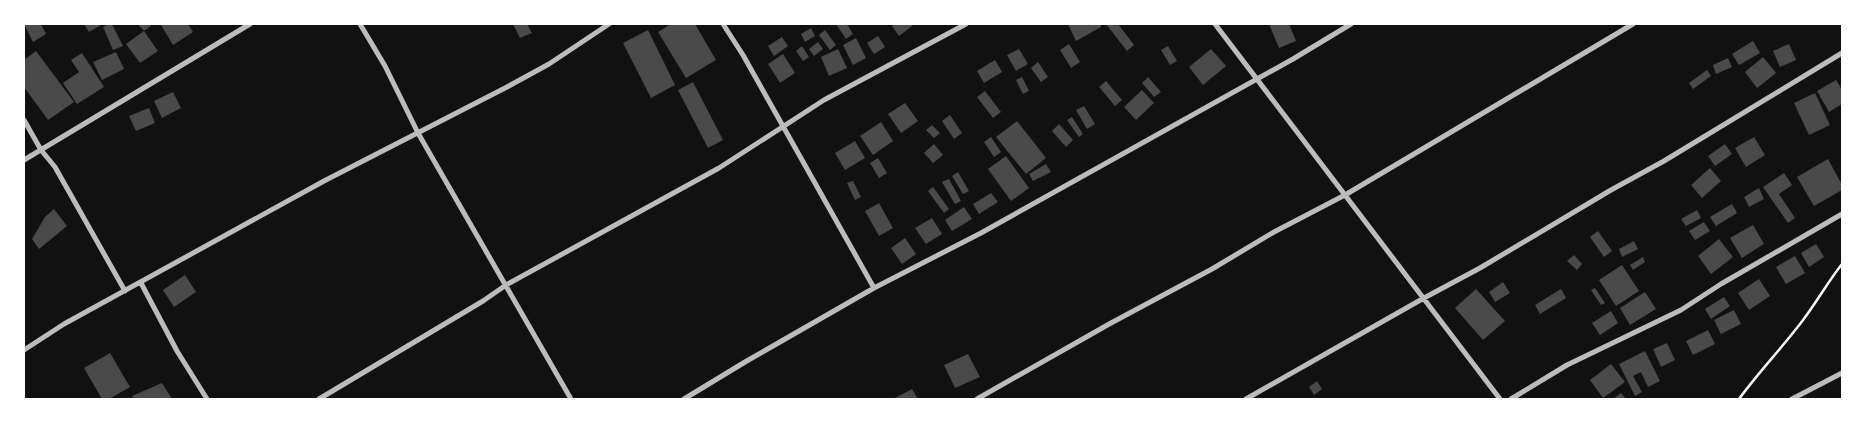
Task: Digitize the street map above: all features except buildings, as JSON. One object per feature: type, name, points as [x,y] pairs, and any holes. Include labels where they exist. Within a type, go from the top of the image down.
[{"type":"street","points":[[24,160],[250,24]]},
{"type":"street","points":[[360,24],[385,66],[418,132],[571,399]]},
{"type":"street","points":[[24,350],[64,324],[324,181],[549,64],[609,24]]},
{"type":"street","points":[[723,24],[874,288]]},
{"type":"street","points":[[319,399],[483,301],[506,285],[719,168],[824,100],[966,24]]},
{"type":"street","points":[[1216,24],[1500,399]]},
{"type":"street","points":[[684,399],[874,288],[981,233],[1351,24]]},
{"type":"street","points":[[977,399],[1111,323],[1212,269],[1274,232],[1345,195],[1633,24]]},
{"type":"street","points":[[1246,399],[1480,268],[1602,194],[1664,161],[1842,53]]},
{"type":"street","points":[[24,120],[41,150],[60,175],[125,291]]},
{"type":"street","points":[[1511,399],[1567,365],[1681,310],[1721,284],[1842,214]]},
{"type":"street","points":[[141,283],[177,351],[207,399]]},
{"type":"street","points":[[1792,399],[1842,374]]},
{"type":"path","points":[[1739,399],[1801,323],[1842,264]]}]
